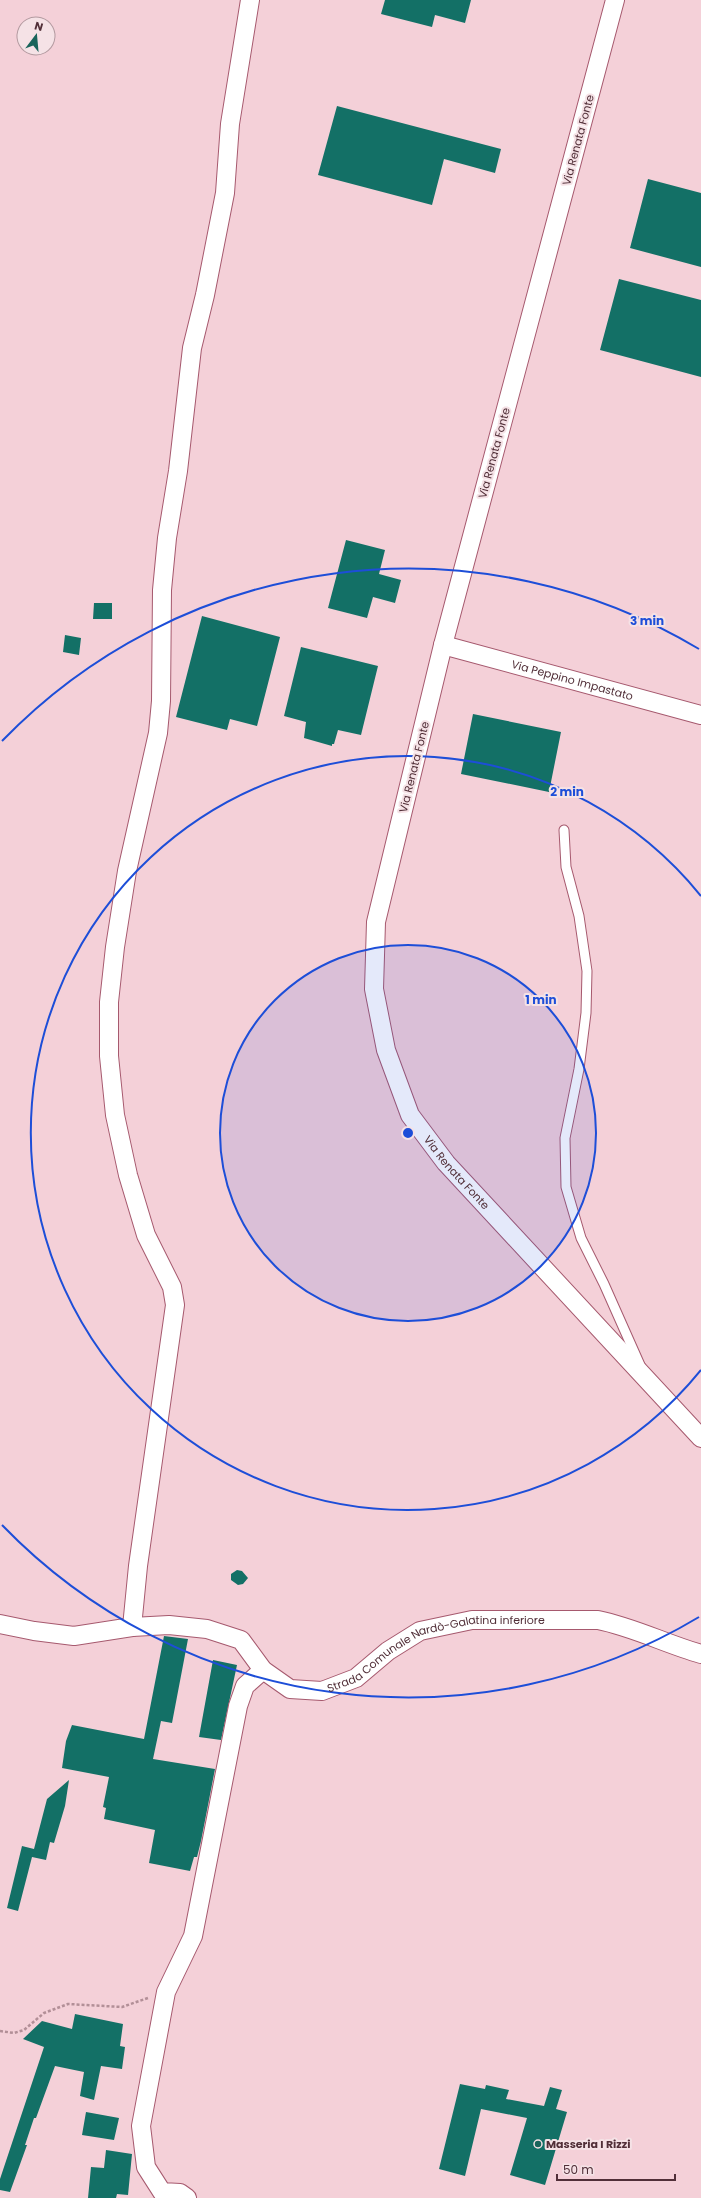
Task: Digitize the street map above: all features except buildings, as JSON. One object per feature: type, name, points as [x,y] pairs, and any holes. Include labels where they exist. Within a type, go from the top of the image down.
[{"type":"street","points":[[132,1627],[138,1566],[175,1305],[172,1287],[146,1235],[128,1175],[115,1115],[109,1056],[110,1002],[115,947],[127,871],[158,733],[161,701],[162,590],[168,538],[178,470],[192,348],[205,295],[225,193],[230,124],[250,0]]},
{"type":"street","name":"Via Renata Fonte","points":[[615,0],[443,645],[376,922],[374,989],[386,1050],[410,1115],[446,1163],[701,1438]]},
{"type":"street","name":"Via Peppino Impastato","points":[[443,645],[701,715]]},
{"type":"street","name":"Strada Comunale Nardò-Galatina inferiore","points":[[0,1624],[34,1631],[74,1636],[132,1627],[168,1625],[207,1629],[242,1640],[264,1670],[290,1689],[322,1691],[356,1678],[388,1651],[420,1631],[472,1620],[598,1620],[617,1624],[701,1654]]},
{"type":"street","points":[[187,2198],[180,2193],[162,2192],[146,2167],[141,2126],[166,1992],[193,1936],[238,1706],[245,1686],[264,1670]]},
{"type":"lane","points":[[564,830],[566,867],[579,916],[586,971],[586,1013],[565,1138],[566,1187],[581,1238],[604,1284],[644,1376]]},
{"type":"path","points":[[0,2031],[14,2033],[24,2030],[44,2013],[68,2004],[122,2006],[166,1992]]},
{"type":"place","name":"Masseria I Rizzi","points":[[538,2144]]}]
